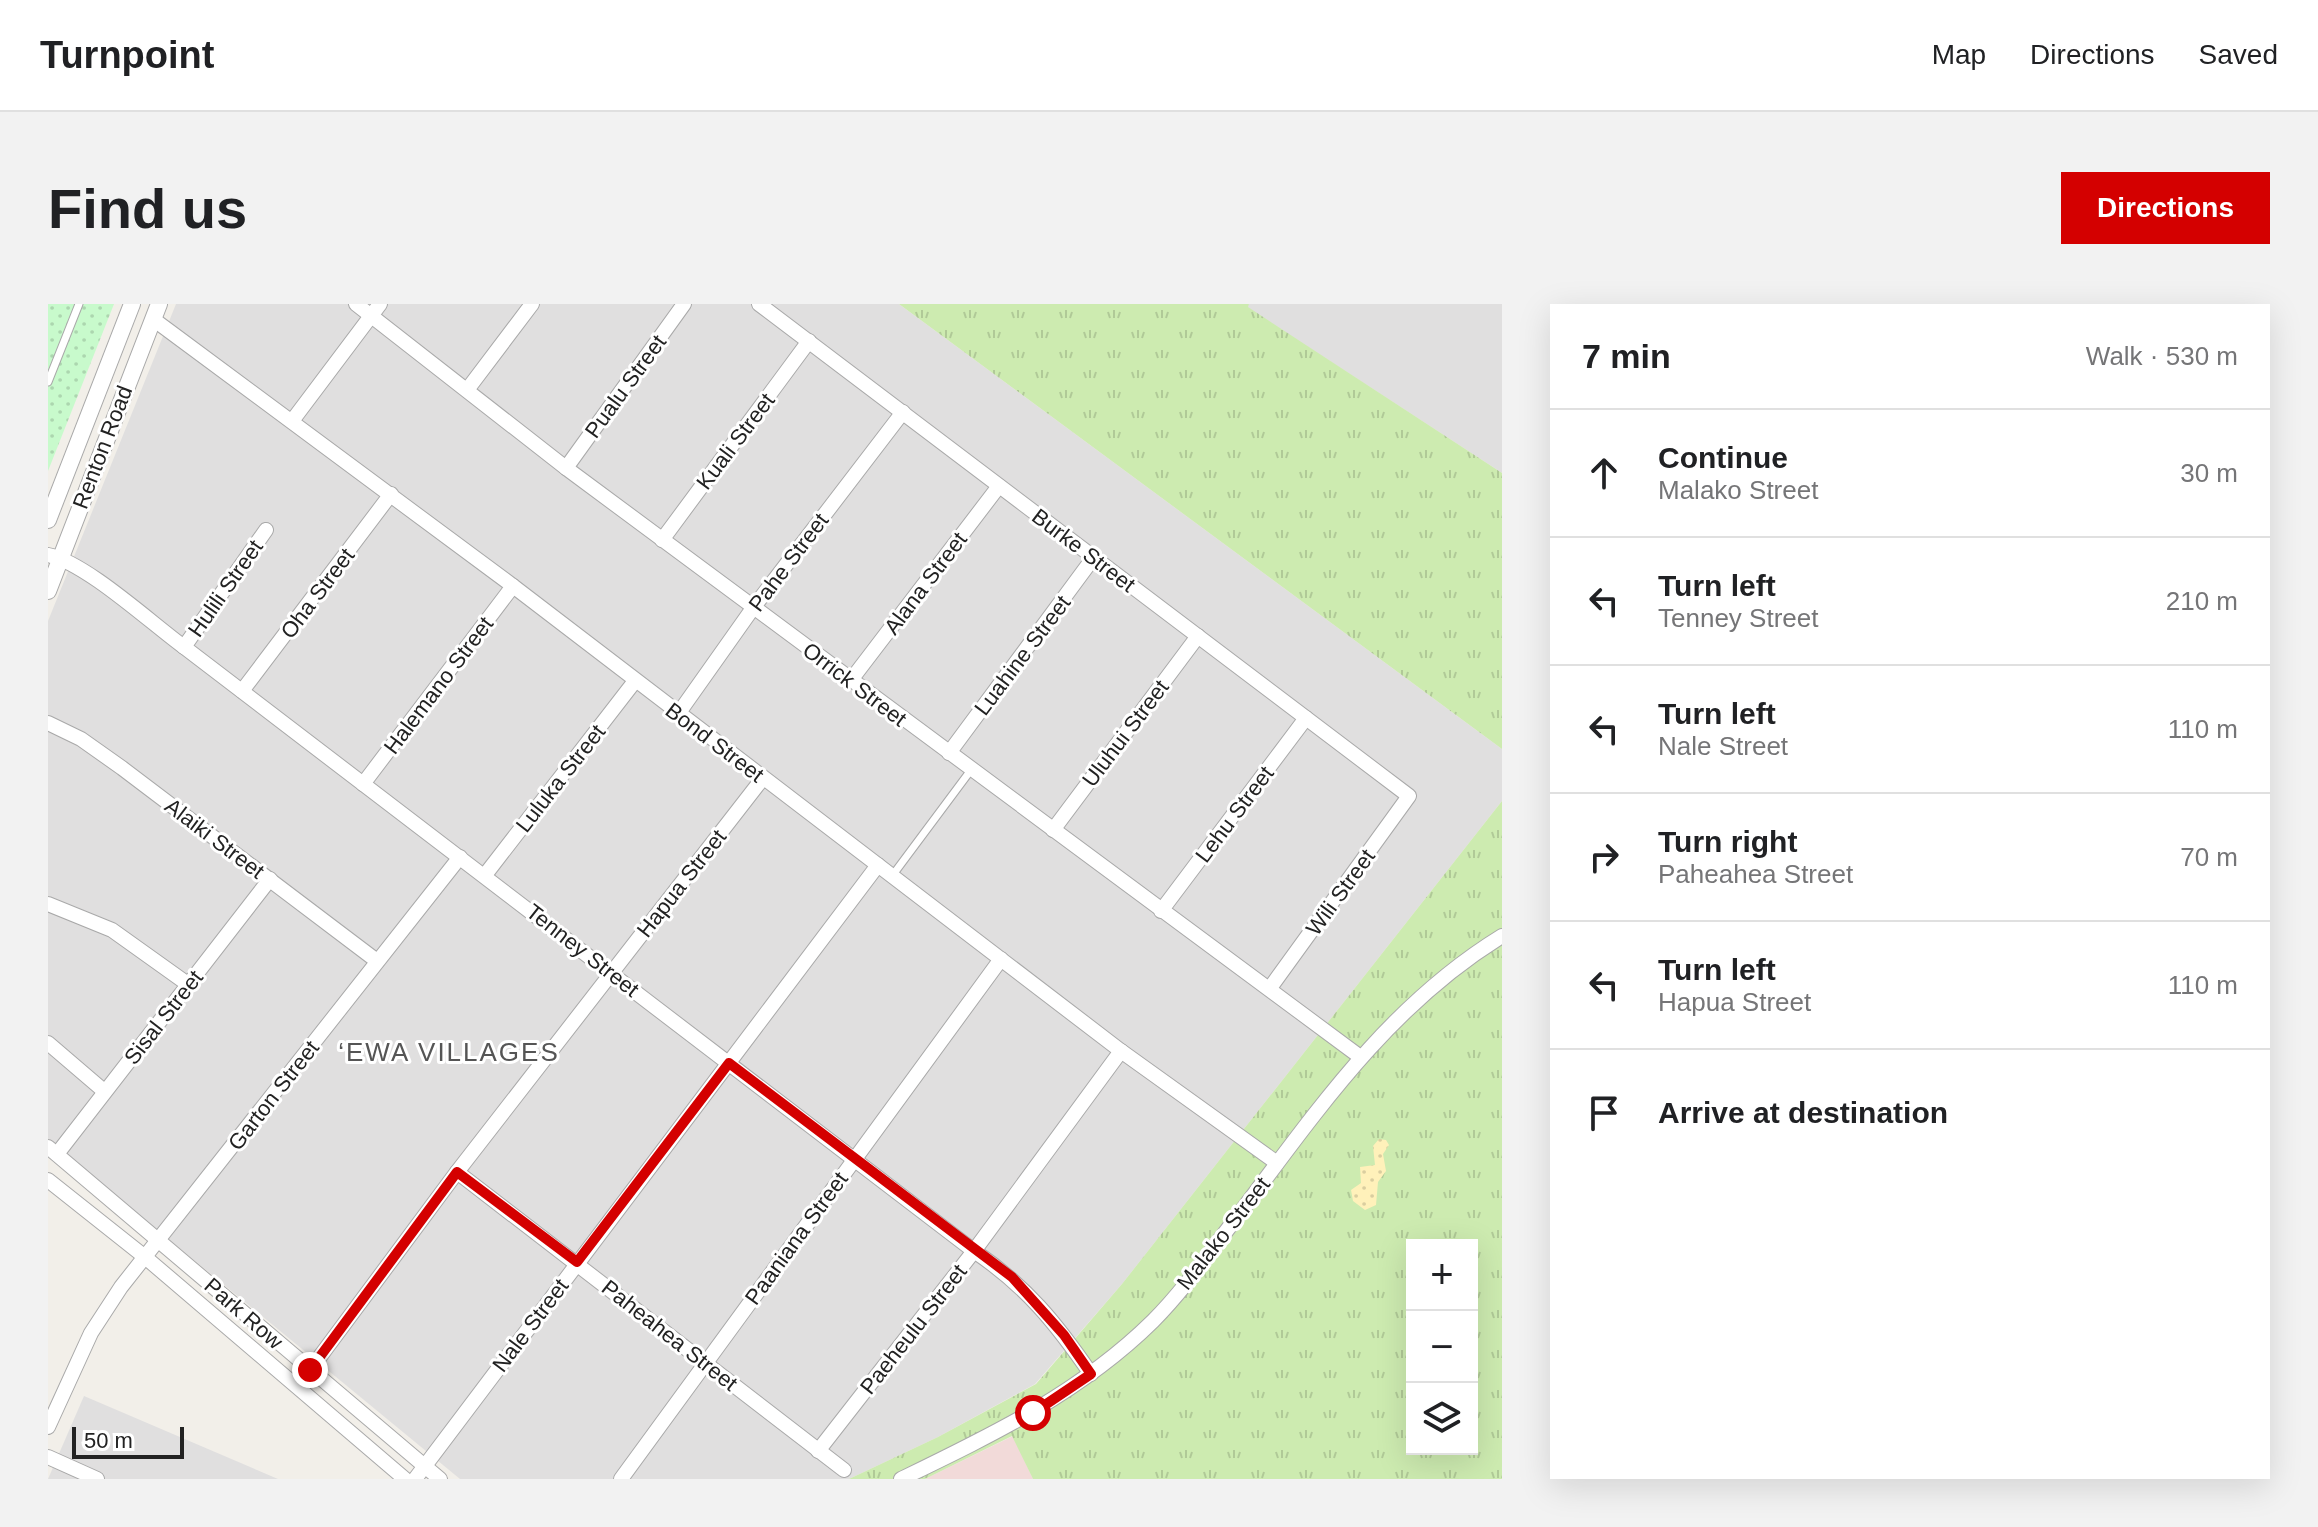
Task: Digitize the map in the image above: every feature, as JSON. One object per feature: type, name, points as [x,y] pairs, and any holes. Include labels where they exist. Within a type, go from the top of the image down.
[{"type":"street","name":"Renton Road","points":[[48,520],[132,304]]},
{"type":"street","name":"Orrick Street","points":[[356,304],[376,310],[467,390],[566,468],[1359,1056]]},
{"type":"street","points":[[467,390],[532,304]]},
{"type":"street","name":"Pualu Street","points":[[566,468],[684,304]]},
{"type":"street","name":"Burke Street","points":[[759,304],[1409,796]]},
{"type":"street","points":[[292,421],[376,310]]},
{"type":"street","name":"Renton Road","points":[[48,591],[54,556],[156,312]]},
{"type":"street","name":"Bond Street","points":[[156,312],[292,421],[1121,1051],[1277,1163]]},
{"type":"street","name":"Kuali Street","points":[[662,540],[809,341]]},
{"type":"street","name":"Pahe Street","points":[[678,714],[753,608],[903,412]]},
{"type":"street","name":"Alana Street","points":[[851,680],[999,486]]},
{"type":"street","name":"Oha Street","points":[[242,691],[391,494]]},
{"type":"street","name":"Hulili Street","points":[[184,647],[266,530]]},
{"type":"street","name":"Tenney Street","points":[[54,556],[184,647],[1012,1277],[1039,1303],[1091,1374]]},
{"type":"street","name":"Luahine Street","points":[[949,753],[1094,557]]},
{"type":"street","name":"Halemano Street","points":[[363,784],[513,586]]},
{"type":"street","name":"Uluhui Street","points":[[1053,830],[1198,636]]},
{"type":"street","name":"Luluka Street","points":[[485,875],[635,681]]},
{"type":"street","name":"Lehu Street","points":[[1161,911],[1306,718]]},
{"type":"street","name":"Alaiki Street","points":[[48,723],[81,739],[122,768],[377,961]]},
{"type":"street","name":"Hapua Street","points":[[310,1370],[457,1172],[763,778]]},
{"type":"street","name":"Wili Street","points":[[1270,988],[1409,796]]},
{"type":"street","name":"Garton Street","points":[[48,1427],[91,1333],[145,1257],[460,857]]},
{"type":"street","name":"Nale Street","points":[[415,1479],[878,865]]},
{"type":"street","name":"Sisal Street","points":[[52,1150],[104,1091],[270,879]]},
{"type":"street","points":[[48,904],[112,930],[189,985]]},
{"type":"street","name":"Malako Street","points":[[901,1479],[1033,1413],[1091,1374],[1154,1319],[1359,1056],[1438,980],[1502,936]]},
{"type":"street","name":"Paaniana Street","points":[[621,1479],[1001,959]]},
{"type":"street","points":[[48,1043],[104,1091]]},
{"type":"street","name":"Paeheulu Street","points":[[818,1451],[974,1251],[1121,1051]]},
{"type":"street","name":"Park Row","points":[[52,1150],[440,1479]]},
{"type":"street","name":"Paheahea Street","points":[[457,1172],[844,1470]]},
{"type":"street","name":"Park Row","points":[[48,1180],[145,1257],[405,1479]]},
{"type":"street","points":[[48,1457],[97,1479]]},
{"type":"lane","points":[[48,382],[79,304]]},
{"type":"lane","points":[[892,876],[971,770]]},
{"type":"shaded area","points":[[176,304],[899,304],[1502,749],[1502,801],[1122,1284],[1035,1384],[938,1437],[849,1479],[460,1479],[48,1140],[48,621]]},
{"type":"shaded area","points":[[1249,304],[1502,304],[1502,473],[1247,307]]},
{"type":"shaded area","points":[[84,1396],[278,1479],[48,1479]]},
{"type":"shaded area","points":[[1013,1436],[1033,1479],[925,1479]]},
{"type":"green space","points":[[48,304],[114,304],[48,471]]},
{"type":"green space","points":[[899,304],[1249,304],[1248,307],[1502,473],[1502,749]]},
{"type":"green space","points":[[1502,801],[1502,1479],[1033,1479],[1012,1436],[925,1479],[849,1479],[938,1437],[1036,1384],[1122,1284]]},
{"type":"sand","points":[[1379,1139],[1386,1140],[1389,1145],[1383,1154],[1386,1171],[1378,1182],[1376,1205],[1365,1210],[1353,1201],[1351,1190],[1361,1183],[1360,1167],[1375,1165],[1373,1146]]},
{"type":"district","name":"‘EWA VILLAGES","points":[[449,1052]]},
{"type":"route","points":[[310,1370],[457,1172],[577,1262],[729,1063],[1012,1277],[1039,1303],[1091,1374],[1033,1413]]}]
